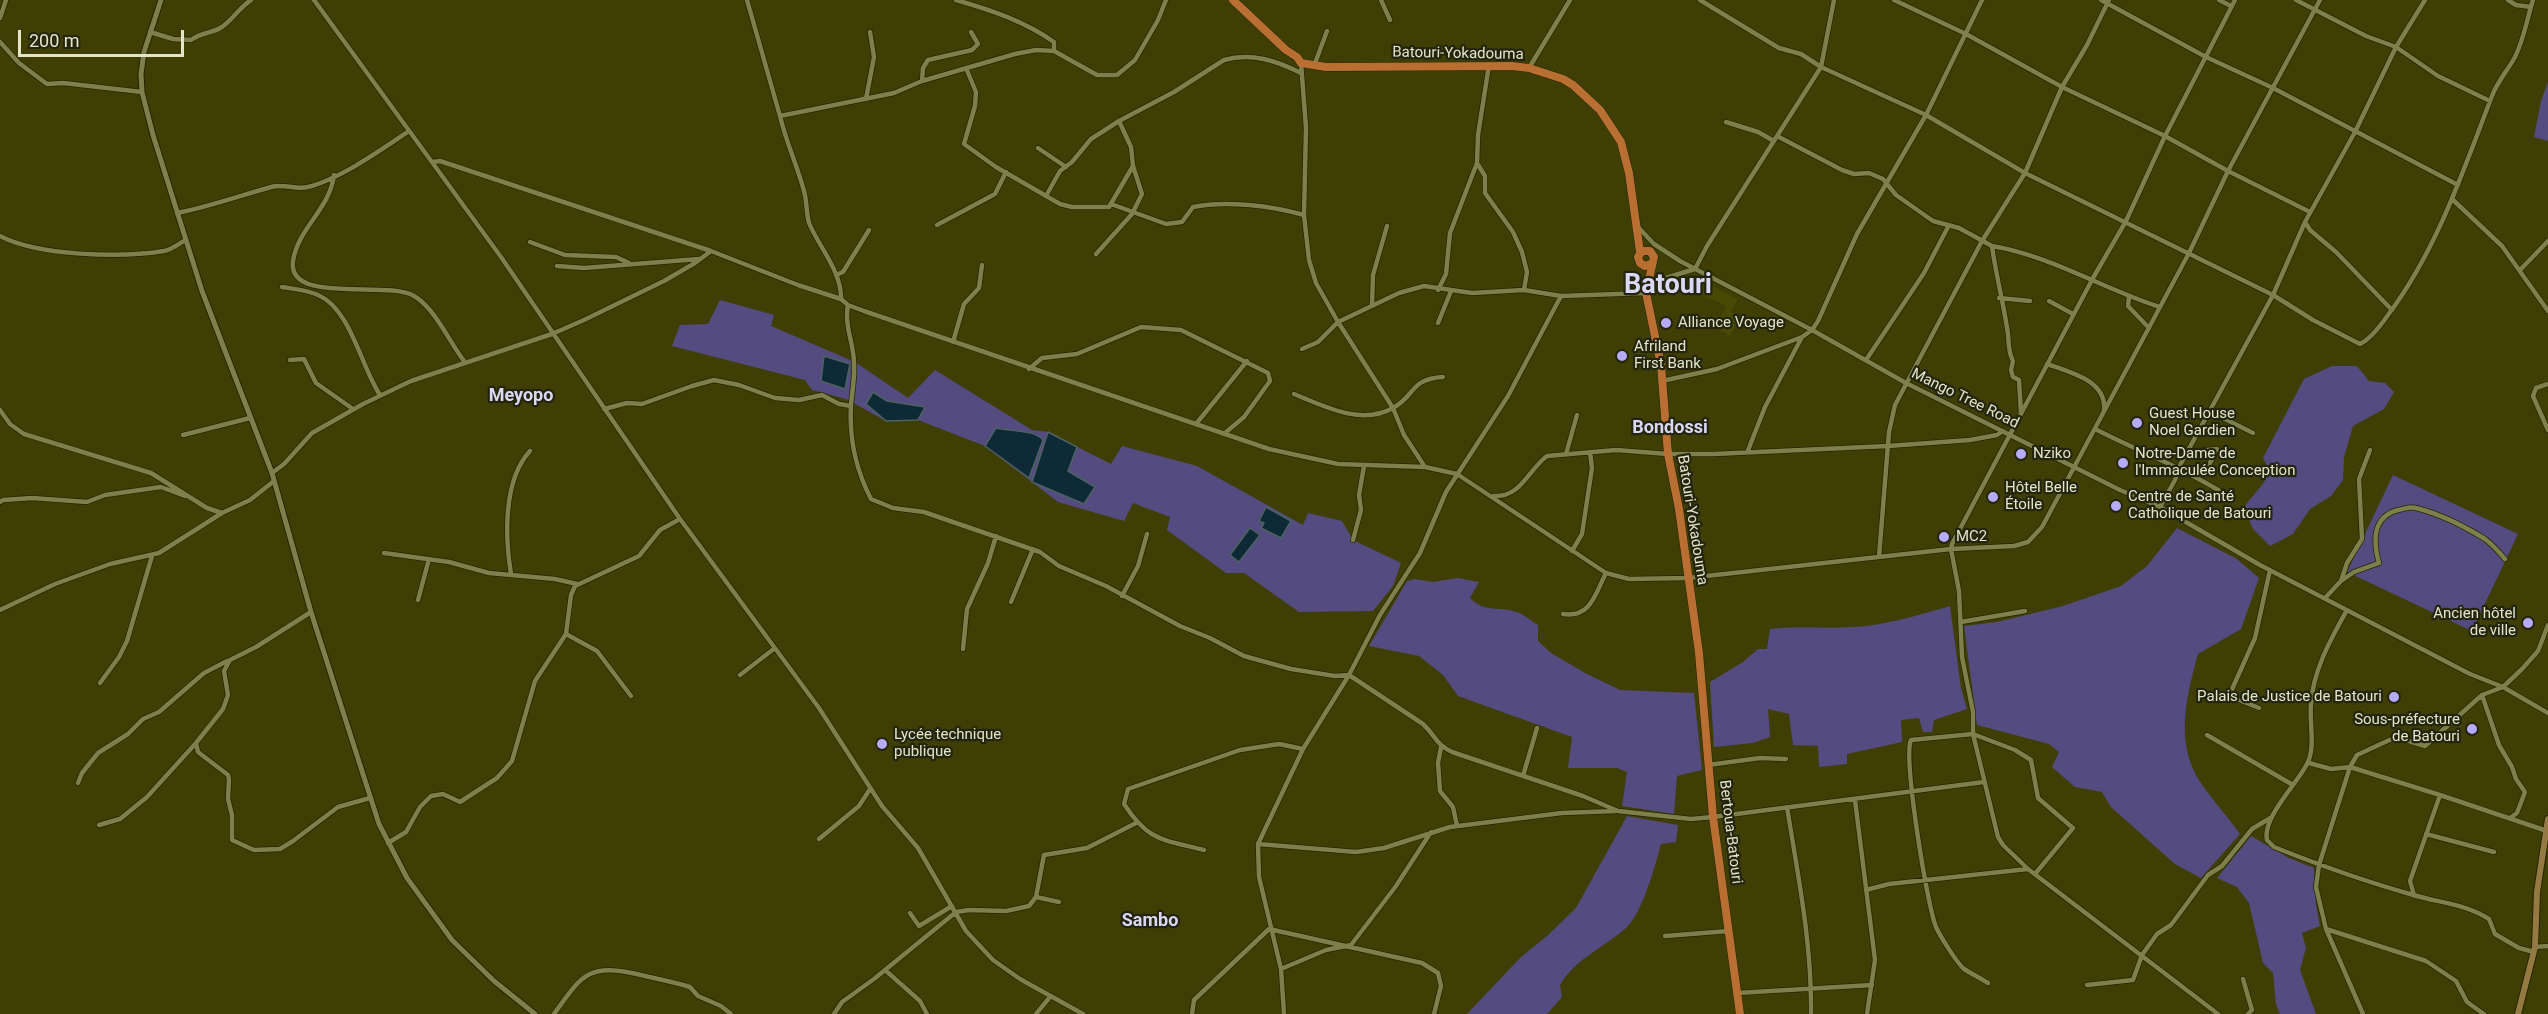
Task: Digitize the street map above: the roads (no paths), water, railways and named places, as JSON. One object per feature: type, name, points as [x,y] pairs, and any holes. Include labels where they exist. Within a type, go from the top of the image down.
[{"type":"highway","name":"Batouri-Yokadouma","points":[[1233,0],[1301,63],[1314,66],[1489,65],[1529,68],[1549,73],[1573,85],[1600,110],[1614,129],[1626,155],[1640,252]]},
{"type":"highway","name":"Batouri-Yokadouma","points":[[1637,229],[1650,251]]},
{"type":"highway","points":[[1650,251],[1654,256],[1647,265],[1638,259],[1640,252],[1650,251]]},
{"type":"highway","name":"Batouri-Yokadouma","points":[[1647,265],[1652,271],[1646,293],[1662,381],[1668,454],[1679,509],[1699,654]]},
{"type":"highway","name":"Bertoua-Batouri","points":[[1699,654],[1713,817],[1740,1014]]},
{"type":"main road","points":[[2518,1014],[2535,949],[2537,892],[2548,819]]},
{"type":"street","points":[[0,18],[6,0]]},
{"type":"street","points":[[161,0],[142,63],[142,92],[184,241],[211,318],[272,473],[311,612],[370,798],[388,843],[407,878],[452,940],[494,981],[535,1014]]},
{"type":"street","points":[[150,32],[173,39],[191,40],[200,33],[214,31],[221,27],[251,0]]},
{"type":"street","points":[[314,0],[433,162],[680,519],[819,708],[870,789],[918,848],[966,931],[993,960],[1050,997],[1083,1014]]},
{"type":"street","points":[[747,0],[788,147],[805,193],[810,223],[836,274],[841,299]]},
{"type":"street","points":[[956,0],[987,8],[1032,27],[1054,42],[1054,51]]},
{"type":"street","points":[[780,116],[894,93],[922,81],[1032,50],[1054,51],[1097,75],[1117,75],[1135,60],[1158,20],[1166,0]]},
{"type":"street","points":[[1381,0],[1390,20]]},
{"type":"street","points":[[1529,68],[1570,0]]},
{"type":"street","points":[[1700,0],[1779,48],[1801,54],[1821,67],[1926,115],[2025,173],[2273,295],[2313,320],[2360,344],[2392,310],[2411,280],[2452,199],[2490,101],[2514,58],[2533,0]]},
{"type":"street","points":[[1302,349],[1318,342],[1338,322],[1404,291],[1424,286],[1438,290],[1472,293],[1524,290],[1561,296],[1646,293],[1659,280],[1682,271],[1695,269],[1821,67],[1834,0]]},
{"type":"street","points":[[1894,0],[1966,34],[2062,87],[2165,136],[2310,212]]},
{"type":"street","points":[[1662,381],[1717,369],[1802,337],[1812,330],[1826,306],[1852,244],[1926,115],[1982,0]]},
{"type":"street","points":[[2101,0],[2206,57],[2273,88],[2458,185]]},
{"type":"street","points":[[2218,0],[2231,6]]},
{"type":"street","points":[[2218,1014],[2035,874],[2003,845],[1998,837],[1973,734],[1972,712],[1962,657],[1959,591],[1951,549],[2073,314],[2126,221],[2165,136],[2235,0]]},
{"type":"street","points":[[2296,0],[2366,36],[2396,47],[2438,76],[2490,101]]},
{"type":"street","points":[[433,162],[440,161],[711,251],[841,299],[848,305],[1166,416],[1197,424],[1269,449],[1338,464],[1425,467],[1457,474],[1606,573],[1629,579],[1688,578],[1951,549],[2014,546],[2028,542],[2042,527],[2095,429],[2189,254],[2228,171],[2320,0]]},
{"type":"street","points":[[2160,507],[2175,480],[2179,467],[2273,295],[2305,222],[2355,132],[2396,47],[2425,0]]},
{"type":"street","points":[[2508,0],[2516,5],[2531,6]]},
{"type":"street","points":[[1879,557],[1893,413],[1906,383],[1982,242],[2025,173],[2062,87],[2087,45],[2108,2]]},
{"type":"street","points":[[1314,66],[1327,31]]},
{"type":"street","points":[[866,99],[874,57],[870,32]]},
{"type":"street","points":[[922,81],[923,68],[928,60],[972,50],[977,46],[976,39],[971,32]]},
{"type":"street","points":[[0,42],[19,63],[47,84],[63,82],[142,92]]},
{"type":"street","points":[[1046,196],[1060,171],[1091,139],[1119,121],[1174,92],[1224,60],[1232,58],[1269,59],[1301,73]]},
{"type":"street","points":[[1301,63],[1306,128],[1304,215],[1309,260],[1316,283],[1393,408],[1404,435],[1425,467]]},
{"type":"street","points":[[1438,290],[1446,274],[1450,233],[1477,163],[1478,135],[1489,65]]},
{"type":"street","points":[[966,68],[976,92],[975,105],[964,144],[1046,196],[1069,206],[1103,208],[1111,204],[1133,166]]},
{"type":"street","points":[[1096,254],[1132,214],[1142,194],[1133,166],[1131,147],[1119,121]]},
{"type":"street","points":[[1726,122],[1775,138],[1842,170],[1854,174],[1869,173],[1883,179],[1896,195],[1933,221],[1959,228],[1982,242],[2022,252],[2093,278],[2129,297],[2160,307]]},
{"type":"street","points":[[177,213],[204,208],[276,186],[304,188],[357,165],[409,131]]},
{"type":"street","points":[[1038,148],[1066,167]]},
{"type":"street","points":[[1477,163],[1485,176],[1485,193],[1513,232],[1522,252],[1527,272],[1524,290]]},
{"type":"street","points":[[937,225],[995,194],[1006,172]]},
{"type":"street","points":[[334,175],[330,194],[298,242],[292,264],[294,275],[300,281],[316,286],[339,289],[381,288],[416,296],[465,362]]},
{"type":"street","points":[[2452,199],[2496,240],[2521,269],[2548,311]]},
{"type":"street","points":[[1111,204],[1132,214],[1166,224],[1182,222],[1193,207],[1207,204],[1281,208],[1304,215]]},
{"type":"street","points":[[2305,222],[2310,230],[2336,252],[2392,310]]},
{"type":"street","points":[[1866,360],[1924,273],[1949,225]]},
{"type":"street","points":[[1372,305],[1373,275],[1387,226]]},
{"type":"street","name":"Mango Tree Road","points":[[1637,229],[1654,244],[1695,269],[1812,330],[1906,383],[2073,467],[2160,507],[2270,570],[2470,674],[2503,687],[2548,713]]},
{"type":"street","points":[[836,274],[843,272],[869,230]]},
{"type":"street","points":[[0,236],[12,243],[47,251],[119,255],[166,251],[184,241]]},
{"type":"street","points":[[2521,269],[2548,241]]},
{"type":"street","points":[[530,242],[565,255],[616,257],[631,265]]},
{"type":"street","points":[[1992,246],[2008,334],[2009,355],[2013,361],[2011,370],[2013,377],[2019,380],[2021,413]]},
{"type":"street","points":[[272,473],[284,464],[312,433],[353,409],[411,381],[552,334],[664,281],[711,251]]},
{"type":"street","points":[[556,266],[584,268],[702,258]]},
{"type":"street","points":[[953,342],[964,304],[979,288],[982,265]]},
{"type":"street","points":[[282,287],[315,293],[328,301],[353,336],[372,383],[380,396]]},
{"type":"street","points":[[1438,323],[1450,291]]},
{"type":"street","points":[[1284,1014],[1281,969],[1269,929],[1259,877],[1258,844],[1304,749],[1349,675],[1380,615],[1420,553],[1446,492],[1508,396],[1561,296]]},
{"type":"street","points":[[2129,297],[2128,306],[2149,328]]},
{"type":"street","points":[[2000,298],[2030,301]]},
{"type":"street","points":[[2049,301],[2073,314]]},
{"type":"street","points":[[848,305],[846,327],[854,364],[850,421],[855,456],[863,483],[872,499],[893,508],[924,512],[1033,549],[1059,566],[1244,656],[1291,669],[1335,676],[1349,675],[1423,724],[1442,747],[1470,760],[1523,776],[1618,811]]},
{"type":"street","points":[[1029,369],[1042,358],[1077,354],[1142,327],[1181,330],[1268,373],[1270,381],[1244,417],[1225,433]]},
{"type":"street","points":[[1747,453],[1765,406],[1802,337]]},
{"type":"street","points":[[290,360],[304,359],[316,383],[353,409]]},
{"type":"street","points":[[1197,424],[1247,361]]},
{"type":"street","points":[[2047,364],[2098,387],[2105,399],[2103,414]]},
{"type":"street","points":[[1294,394],[1356,417],[1393,408],[1426,378],[1443,377]]},
{"type":"street","points":[[604,409],[620,404],[642,404],[714,380],[739,385],[775,398],[799,400],[822,395],[839,404],[851,406]]},
{"type":"street","points":[[2548,384],[2536,388],[2534,396],[2548,430]]},
{"type":"street","points":[[0,410],[10,424],[24,434],[151,473],[207,508],[222,513]]},
{"type":"street","points":[[2209,411],[2253,433]]},
{"type":"street","points":[[1566,454],[1577,415]]},
{"type":"street","points":[[183,435],[250,418]]},
{"type":"street","points":[[2095,429],[2151,458],[2195,475],[2228,496]]},
{"type":"street","points":[[1488,495],[1509,495],[1519,488],[1539,463],[1548,456],[1616,450],[1668,454],[1747,453],[1888,446],[1970,440],[1997,435],[2003,431]]},
{"type":"street","points":[[2188,452],[2217,449],[2205,473],[2195,475]]},
{"type":"street","points":[[2341,581],[2362,536],[2358,479],[2370,450]]},
{"type":"street","points":[[511,574],[508,543],[510,503],[520,466],[530,451]]},
{"type":"street","points":[[1572,551],[1582,534],[1592,468],[1590,452]]},
{"type":"street","points":[[1353,540],[1361,510],[1359,495],[1364,466]]},
{"type":"street","points":[[0,610],[55,584],[110,564],[152,556],[222,513],[249,500],[274,481]]},
{"type":"street","points":[[0,502],[32,498],[87,502],[105,495],[161,487],[191,498]]},
{"type":"street","points":[[1507,507],[1509,495]]},
{"type":"street","points":[[2325,598],[2341,581],[2354,572],[2379,563],[2374,539],[2381,519],[2390,512],[2408,508],[2414,507],[2444,518],[2487,540],[2505,559]]},
{"type":"street","points":[[384,554],[449,562],[480,571],[577,584],[639,556],[660,530],[680,519]]},
{"type":"street","points":[[1122,596],[1138,566],[1147,534]]},
{"type":"street","points":[[963,649],[967,609],[988,563],[996,536]]},
{"type":"street","points":[[1011,602],[1033,549]]},
{"type":"street","points":[[100,683],[119,657],[127,641],[152,556]]},
{"type":"street","points":[[418,600],[429,559]]},
{"type":"street","points":[[2259,708],[2229,696],[2255,638],[2270,570]]},
{"type":"street","points":[[1563,614],[1577,615],[1584,611],[1606,573]]},
{"type":"street","points":[[388,843],[406,832],[420,807],[431,796],[443,794],[460,802],[497,778],[512,761],[535,681],[566,634],[571,595],[577,584]]},
{"type":"street","points":[[2348,610],[2324,654],[2316,678],[2310,705],[2311,742],[2308,762],[2267,827],[2267,840],[2274,846],[2319,865],[2414,896],[2442,900],[2480,914],[2489,920],[2495,934],[2519,948],[2535,949],[2548,946]]},
{"type":"street","points":[[1960,622],[2025,611]]},
{"type":"street","points":[[78,783],[82,773],[98,753],[128,734],[143,719],[159,712],[204,673],[256,647],[311,612]]},
{"type":"street","points":[[2363,1014],[2326,929],[2317,897],[2319,865],[2350,767],[2357,755],[2396,737],[2425,746],[2482,695],[2503,687],[2538,651],[2548,625]]},
{"type":"street","points":[[566,634],[597,651],[631,696]]},
{"type":"street","points":[[740,675],[775,648]]},
{"type":"street","points":[[99,825],[120,819],[147,796],[196,743],[226,704],[228,694],[224,671],[230,660]]},
{"type":"street","points":[[2482,695],[2499,745],[2525,792],[2517,813],[2510,818]]},
{"type":"street","points":[[1523,776],[1537,728]]},
{"type":"street","points":[[1988,983],[1962,968],[1936,927],[1924,880],[1913,792],[1911,740],[1973,734],[2000,743],[2028,757],[2032,765],[2038,798],[2073,826],[2073,830],[2035,874]]},
{"type":"street","points":[[2207,735],[2293,785]]},
{"type":"street","points":[[196,743],[198,752],[228,775],[232,840],[247,849],[280,849],[338,807],[370,798]]},
{"type":"street","points":[[1204,850],[1152,837],[1136,823],[1124,804],[1128,789],[1240,750],[1279,744],[1304,749]]},
{"type":"street","points":[[1442,747],[1438,763],[1440,791],[1453,807],[1457,826]]},
{"type":"street","points":[[1708,765],[1760,758],[1786,759]]},
{"type":"street","points":[[2308,762],[2331,769],[2350,767],[2547,831]]},
{"type":"street","points":[[1258,844],[1356,852],[1384,848],[1431,831],[1457,826],[1562,813],[1618,811],[1691,819],[1984,782]]},
{"type":"street","points":[[819,839],[860,806],[870,789]]},
{"type":"street","points":[[2414,896],[2410,881],[2440,795]]},
{"type":"street","points":[[1855,800],[1875,960],[1867,1014]]},
{"type":"street","points":[[1787,807],[1803,898],[1812,987],[1811,1014]]},
{"type":"street","points":[[2087,985],[2133,980],[2142,955],[2157,934],[2171,925],[2208,875],[2222,866],[2252,829],[2274,816]]},
{"type":"street","points":[[834,1014],[842,1002],[956,912],[1006,911],[1029,906],[1036,897],[1044,855],[1087,848],[1136,823]]},
{"type":"street","points":[[1281,969],[1326,950],[1351,945],[1396,886],[1431,831]]},
{"type":"street","points":[[2426,834],[2494,852]]},
{"type":"street","points":[[1866,890],[1924,880],[2028,868]]},
{"type":"street","points":[[1036,897],[1059,902]]},
{"type":"street","points":[[910,913],[920,926],[952,906]]},
{"type":"street","points":[[1269,929],[1351,945],[1422,963],[1438,973],[1441,986],[1434,1014]]},
{"type":"street","points":[[1192,1014],[1194,1000],[1269,929]]},
{"type":"street","points":[[2326,929],[2426,961],[2456,981],[2467,1002],[2484,1014]]},
{"type":"street","points":[[1665,936],[1729,931]]},
{"type":"street","points":[[554,1014],[580,981],[602,968],[620,970],[690,987],[698,996],[721,1006],[731,1014]]},
{"type":"street","points":[[885,970],[921,1001],[927,1014]]},
{"type":"street","points":[[2243,979],[2252,1010],[2248,1014]]},
{"type":"street","points":[[1737,993],[1812,987],[1872,986]]},
{"type":"street","points":[[1036,1014],[1050,997]]},
{"type":"water","points":[[824,356],[850,364],[845,389],[821,381]]},
{"type":"water","points":[[873,392],[887,401],[925,407],[918,420],[886,421],[866,404]]},
{"type":"water","points":[[996,428],[1035,434],[1043,440],[1029,478],[985,446]]},
{"type":"water","points":[[1048,432],[1077,447],[1068,471],[1095,487],[1084,504],[1032,482]]},
{"type":"water","points":[[1266,507],[1291,521],[1281,538],[1261,528],[1264,523],[1259,521]]},
{"type":"water","points":[[1250,528],[1260,535],[1239,562],[1230,555]]},
{"type":"place","name":"Alliance Voyage","points":[[1666,323]]},
{"type":"place","name":"Afriland First Bank","points":[[1622,356]]},
{"type":"place","name":"Guest House Noel Gardien","points":[[2137,423]]},
{"type":"place","name":"Nziko","points":[[2021,454]]},
{"type":"place","name":"Notre-Dame de l'Immaculée Conception","points":[[2123,463]]},
{"type":"place","name":"Hôtel Belle Étoile","points":[[1993,497]]},
{"type":"place","name":"Centre de Santé Catholique de Batouri","points":[[2116,506]]},
{"type":"place","name":"MC2","points":[[1944,537]]},
{"type":"place","name":"Ancien hôtel de ville","points":[[2528,623]]},
{"type":"place","name":"Palais de Justice de Batouri","points":[[2394,697]]},
{"type":"place","name":"Sous-préfecture de Batouri","points":[[2472,729]]},
{"type":"place","name":"Lycée technique publique","points":[[882,744]]},
{"type":"district","name":"Batouri","points":[[1668,286]]},
{"type":"district","name":"Meyopo","points":[[521,396]]},
{"type":"district","name":"Bondossi","points":[[1670,428]]},
{"type":"district","name":"Sambo","points":[[1150,921]]}]
